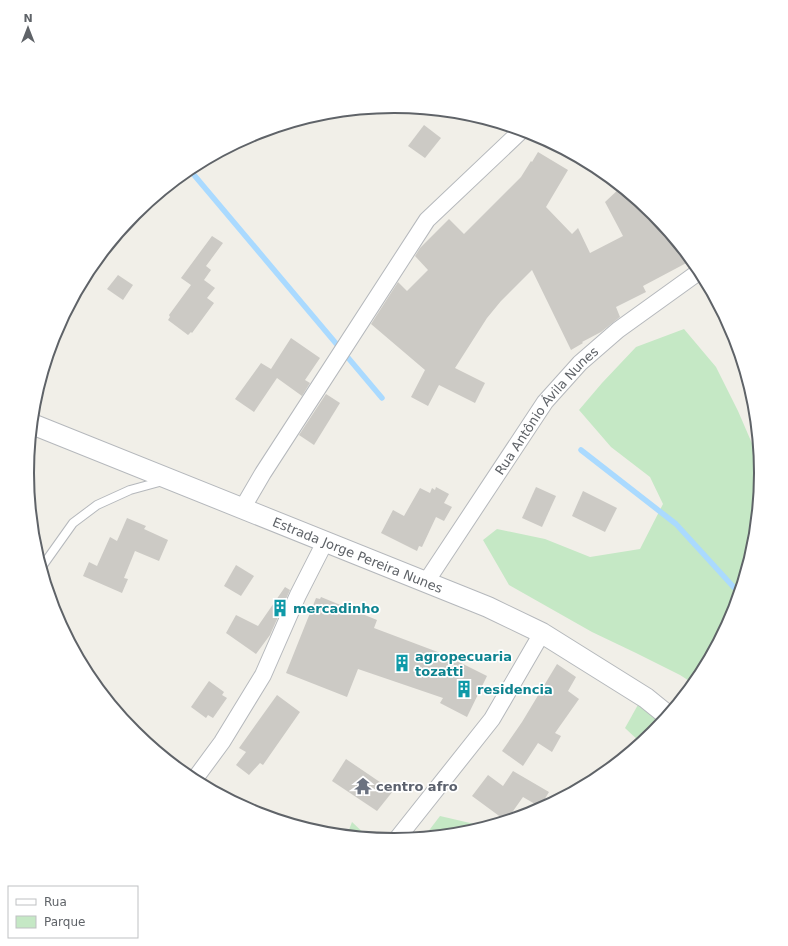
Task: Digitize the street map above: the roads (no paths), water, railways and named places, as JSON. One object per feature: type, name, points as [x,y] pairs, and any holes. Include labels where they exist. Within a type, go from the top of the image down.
[{"type":"street","points":[[242,509],[263,473],[427,220],[517,135]]},
{"type":"street","name":"Rua Antônio Ávila Nunes","points":[[426,582],[545,402],[580,363],[618,330],[694,275]]},
{"type":"street","name":"Estrada Jorge Pereira Nunes","points":[[37,426],[488,607],[542,633],[646,698],[663,712]]},
{"type":"street","points":[[198,775],[222,742],[263,675],[298,595],[325,542]]},
{"type":"street","points":[[402,833],[492,719],[542,633]]},
{"type":"lane","points":[[45,562],[72,523],[97,505],[130,490],[170,479]]},
{"type":"waterway","points":[[194,174],[382,398]]},
{"type":"waterway","points":[[581,450],[676,524],[735,589]]},
{"type":"place","name":"mercadinho","points":[[280,608]]},
{"type":"place","name":"agropecuaria tozatti","points":[[402,663]]},
{"type":"place","name":"residencia","points":[[464,689]]},
{"type":"place","name":"centro afro","points":[[363,786]]}]
